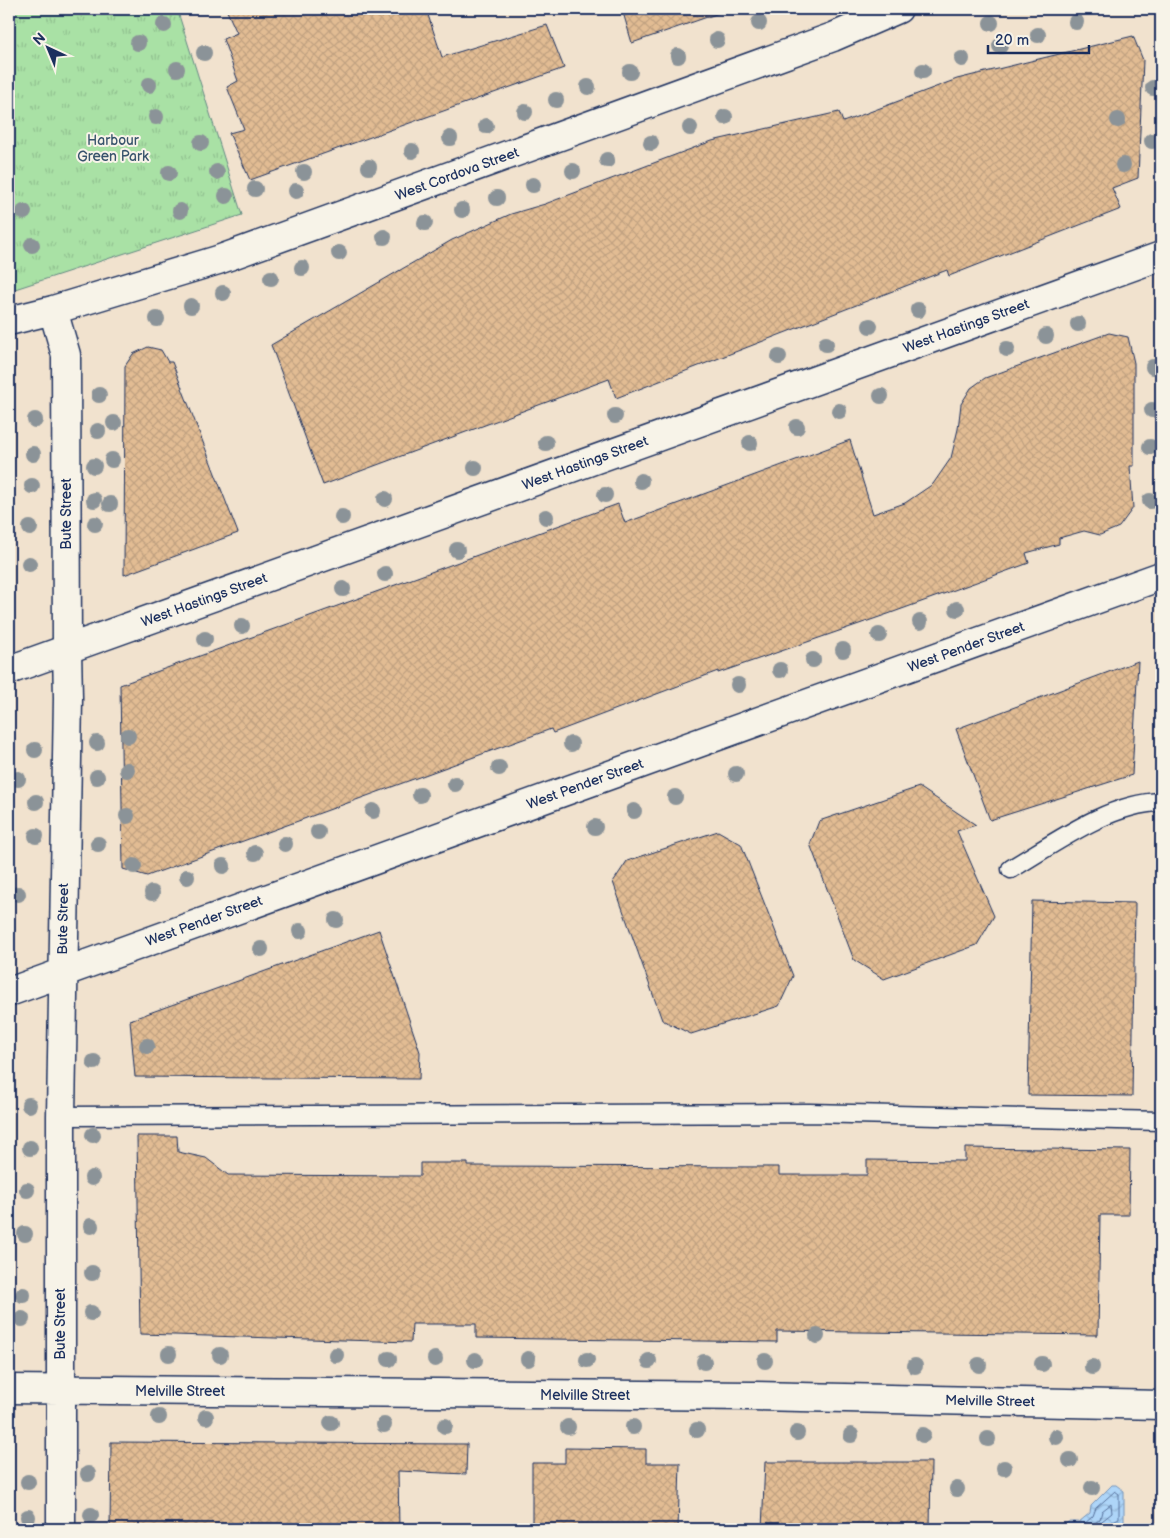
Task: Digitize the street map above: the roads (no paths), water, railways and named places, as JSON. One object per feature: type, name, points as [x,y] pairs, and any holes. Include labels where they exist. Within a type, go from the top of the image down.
[{"type":"street","name":"West Cordova Street","points":[[9,321],[54,310],[218,260],[833,37],[898,9]]},
{"type":"street","name":"West Hastings Street","points":[[9,670],[1161,256]]},
{"type":"street","name":"Bute Street","points":[[54,310],[66,355],[68,716],[62,972],[60,1529]]},
{"type":"street","name":"West Pender Street","points":[[9,992],[1161,576]]},
{"type":"street","name":"Melville Street","points":[[9,1389],[753,1396],[1161,1405]]},
{"type":"lane","points":[[1011,869],[1098,818],[1146,802],[1161,802]]},
{"type":"lane","points":[[61,1116],[809,1113],[1161,1121]]},
{"type":"water","points":[[1112,1485],[1116,1485],[1124,1491],[1124,1527],[1122,1529],[1115,1525],[1110,1529],[1062,1529],[1068,1522],[1079,1522],[1090,1513],[1091,1506]]},
{"type":"park label","name":"Harbour Green Park","points":[[113,148]]}]
